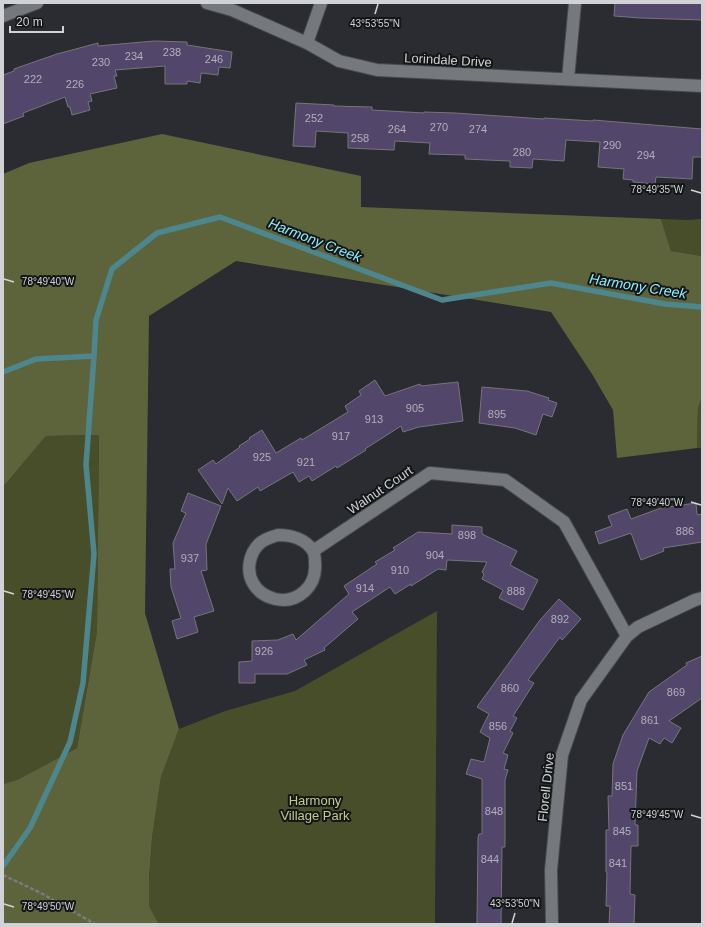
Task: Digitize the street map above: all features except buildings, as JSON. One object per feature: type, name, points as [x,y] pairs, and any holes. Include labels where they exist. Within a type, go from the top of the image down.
[{"type":"street","points":[[3,16],[37,3]]},
{"type":"street","name":"Lorindale Drive","points":[[207,3],[232,10],[307,43],[339,61],[377,70],[702,86]]},
{"type":"street","points":[[307,43],[321,3]]},
{"type":"street","points":[[568,79],[575,3]]},
{"type":"street","name":"Walnut Court","points":[[314,551],[430,473],[505,480],[564,522],[628,636]]},
{"type":"street","points":[[278,535],[289,535],[306,544],[314,551],[314,574],[310,585],[302,594],[292,599],[281,601],[270,598],[260,592],[253,584],[250,573],[250,562],[253,552],[260,543],[268,538],[278,535]]},
{"type":"street","name":"Florell Drive","points":[[552,924],[551,870],[562,755],[581,700],[628,636],[638,627],[702,598]]},
{"type":"path","points":[[3,874],[41,893],[95,924]]},
{"type":"green space","points":[[162,134],[361,176],[361,207],[661,219],[671,251],[702,256],[702,397],[698,408],[697,448],[617,458],[613,410],[592,374],[551,312],[236,261],[149,316],[145,613],[179,729],[161,777],[152,838],[149,906],[159,924],[3,924],[3,784],[17,780],[77,748],[97,631],[99,435],[46,436],[3,487],[3,174],[29,163]]},
{"type":"green space","points":[[661,219],[702,219],[702,256],[671,251]]},
{"type":"green space","points":[[702,397],[702,448],[697,448],[698,408]]},
{"type":"green space","points":[[99,435],[97,631],[77,748],[17,780],[3,784],[3,487],[46,436]]},
{"type":"green space","name":"Harmony Village Park","points":[[437,611],[435,924],[159,924],[149,906],[152,838],[161,777],[179,729],[225,711],[295,691]]},
{"type":"waterway","name":"Harmony Creek","points":[[3,866],[30,828],[70,742],[83,683],[94,554],[86,465],[96,320],[112,269],[157,233],[220,217],[442,300],[551,283],[665,304],[702,307]]},
{"type":"waterway","name":"Harmony Creek","points":[[3,372],[36,359],[94,356]]}]
